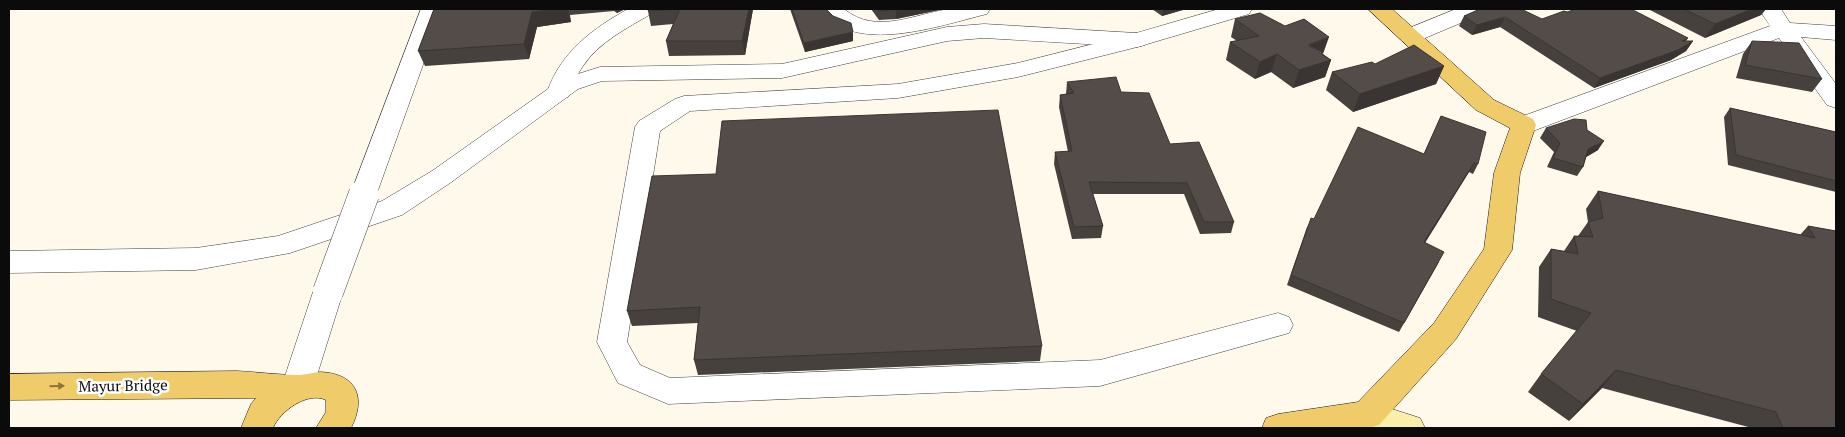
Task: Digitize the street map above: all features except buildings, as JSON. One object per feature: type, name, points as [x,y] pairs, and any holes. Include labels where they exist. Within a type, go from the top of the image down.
[{"type":"main road","points":[[1370,422],[1445,331],[1498,250],[1506,173],[1524,125],[1484,105],[1379,9]]},
{"type":"main road","name":"Mayur Bridge","points":[[9,387],[237,384],[297,388]]},
{"type":"main road","points":[[257,428],[262,414],[284,394],[297,388],[324,385],[335,388],[342,395],[344,404],[338,427]]},
{"type":"main road","points":[[1278,428],[1370,422],[1408,428]]},
{"type":"street","points":[[297,388],[328,292],[432,9]]},
{"type":"street","points":[[559,92],[563,77],[585,47],[643,9]]},
{"type":"street","points":[[831,9],[849,24],[891,29],[979,9]]},
{"type":"street","points":[[1241,9],[1137,40],[1018,70],[898,91],[684,104],[648,127],[612,342],[629,374],[668,391],[1100,374],[1278,325]]},
{"type":"street","points":[[1410,36],[1474,9]]},
{"type":"street","points":[[1770,9],[1782,29],[1836,100]]},
{"type":"street","points":[[1524,125],[1782,29],[1836,33]]},
{"type":"street","points":[[9,262],[196,259],[280,246],[392,208],[441,177],[570,84],[600,74],[782,71],[947,34],[984,30],[1137,40]]},
{"type":"street","points":[[1689,40],[1715,54]]}]
